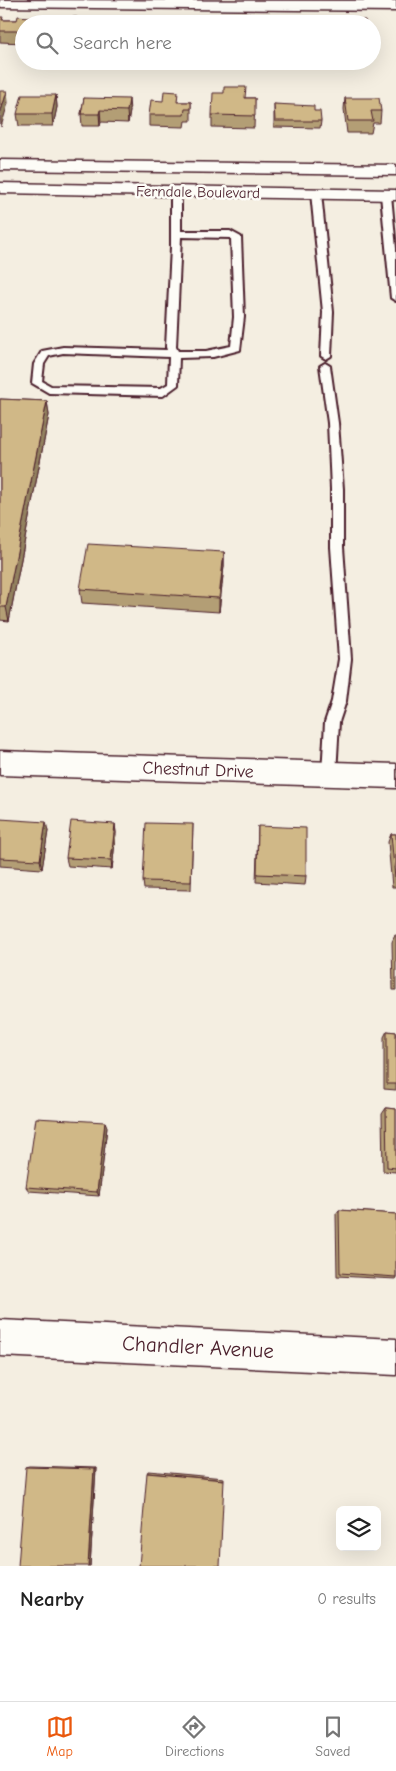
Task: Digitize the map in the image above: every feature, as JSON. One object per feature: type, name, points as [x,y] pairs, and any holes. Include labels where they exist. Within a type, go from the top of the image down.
[{"type":"street","points":[[0,2],[396,6]]},
{"type":"street","name":"Ferndale Boulevard","points":[[0,165],[396,170]]},
{"type":"street","name":"Ferndale Boulevard","points":[[0,188],[391,195]]},
{"type":"street","name":"Chestnut Drive","points":[[0,763],[396,776]]},
{"type":"street","name":"Chandler Avenue","points":[[0,1338],[396,1357]]},
{"type":"lane","points":[[176,191],[171,347],[174,354],[173,385],[163,392],[50,389],[37,384],[39,364],[46,353],[63,350],[174,354],[207,355],[225,353],[236,348],[239,317],[236,238],[230,234],[176,234]]},
{"type":"lane","points":[[316,193],[328,312],[326,361],[336,470],[337,547],[344,659],[339,701],[332,722],[329,774]]},
{"type":"lane","points":[[391,195],[396,298]]},
{"type":"building","points":[[0,17],[3,17],[2,20],[15,20],[15,31],[0,31]]},
{"type":"building","points":[[224,87],[246,87],[245,98],[255,98],[255,116],[212,115],[213,93],[224,93]]},
{"type":"building","points":[[0,91],[7,91],[0,114]]},
{"type":"building","points":[[164,91],[178,92],[177,102],[191,102],[191,109],[185,109],[184,115],[149,115],[151,100],[163,101]]},
{"type":"building","points":[[22,95],[56,95],[52,114],[17,114]]},
{"type":"building","points":[[84,98],[129,99],[127,111],[100,110],[99,114],[81,114]]},
{"type":"building","points":[[345,98],[379,98],[381,111],[371,111],[373,121],[348,121]]},
{"type":"building","points":[[274,104],[314,106],[314,111],[320,111],[321,121],[275,121]]},
{"type":"building","points":[[0,399],[47,401],[6,607],[0,607]]},
{"type":"building","points":[[88,544],[224,552],[219,598],[80,589]]},
{"type":"building","points":[[0,819],[46,822],[40,860],[0,858]]},
{"type":"building","points":[[71,821],[115,824],[111,860],[66,858]]},
{"type":"building","points":[[146,823],[193,824],[191,882],[143,881]]},
{"type":"building","points":[[258,826],[306,828],[306,876],[257,874]]},
{"type":"building","points":[[391,834],[396,834],[396,879],[395,879]]},
{"type":"building","points":[[387,1031],[396,1032],[396,1084],[387,1084]]},
{"type":"building","points":[[386,1108],[396,1109],[396,1168],[387,1167]]},
{"type":"building","points":[[36,1118],[105,1122],[97,1192],[26,1187]]},
{"type":"building","points":[[339,1210],[396,1214],[396,1277],[340,1273]]},
{"type":"building","points":[[26,1467],[94,1469],[88,1566],[18,1566]]},
{"type":"building","points":[[147,1473],[224,1480],[220,1566],[139,1566]]}]
